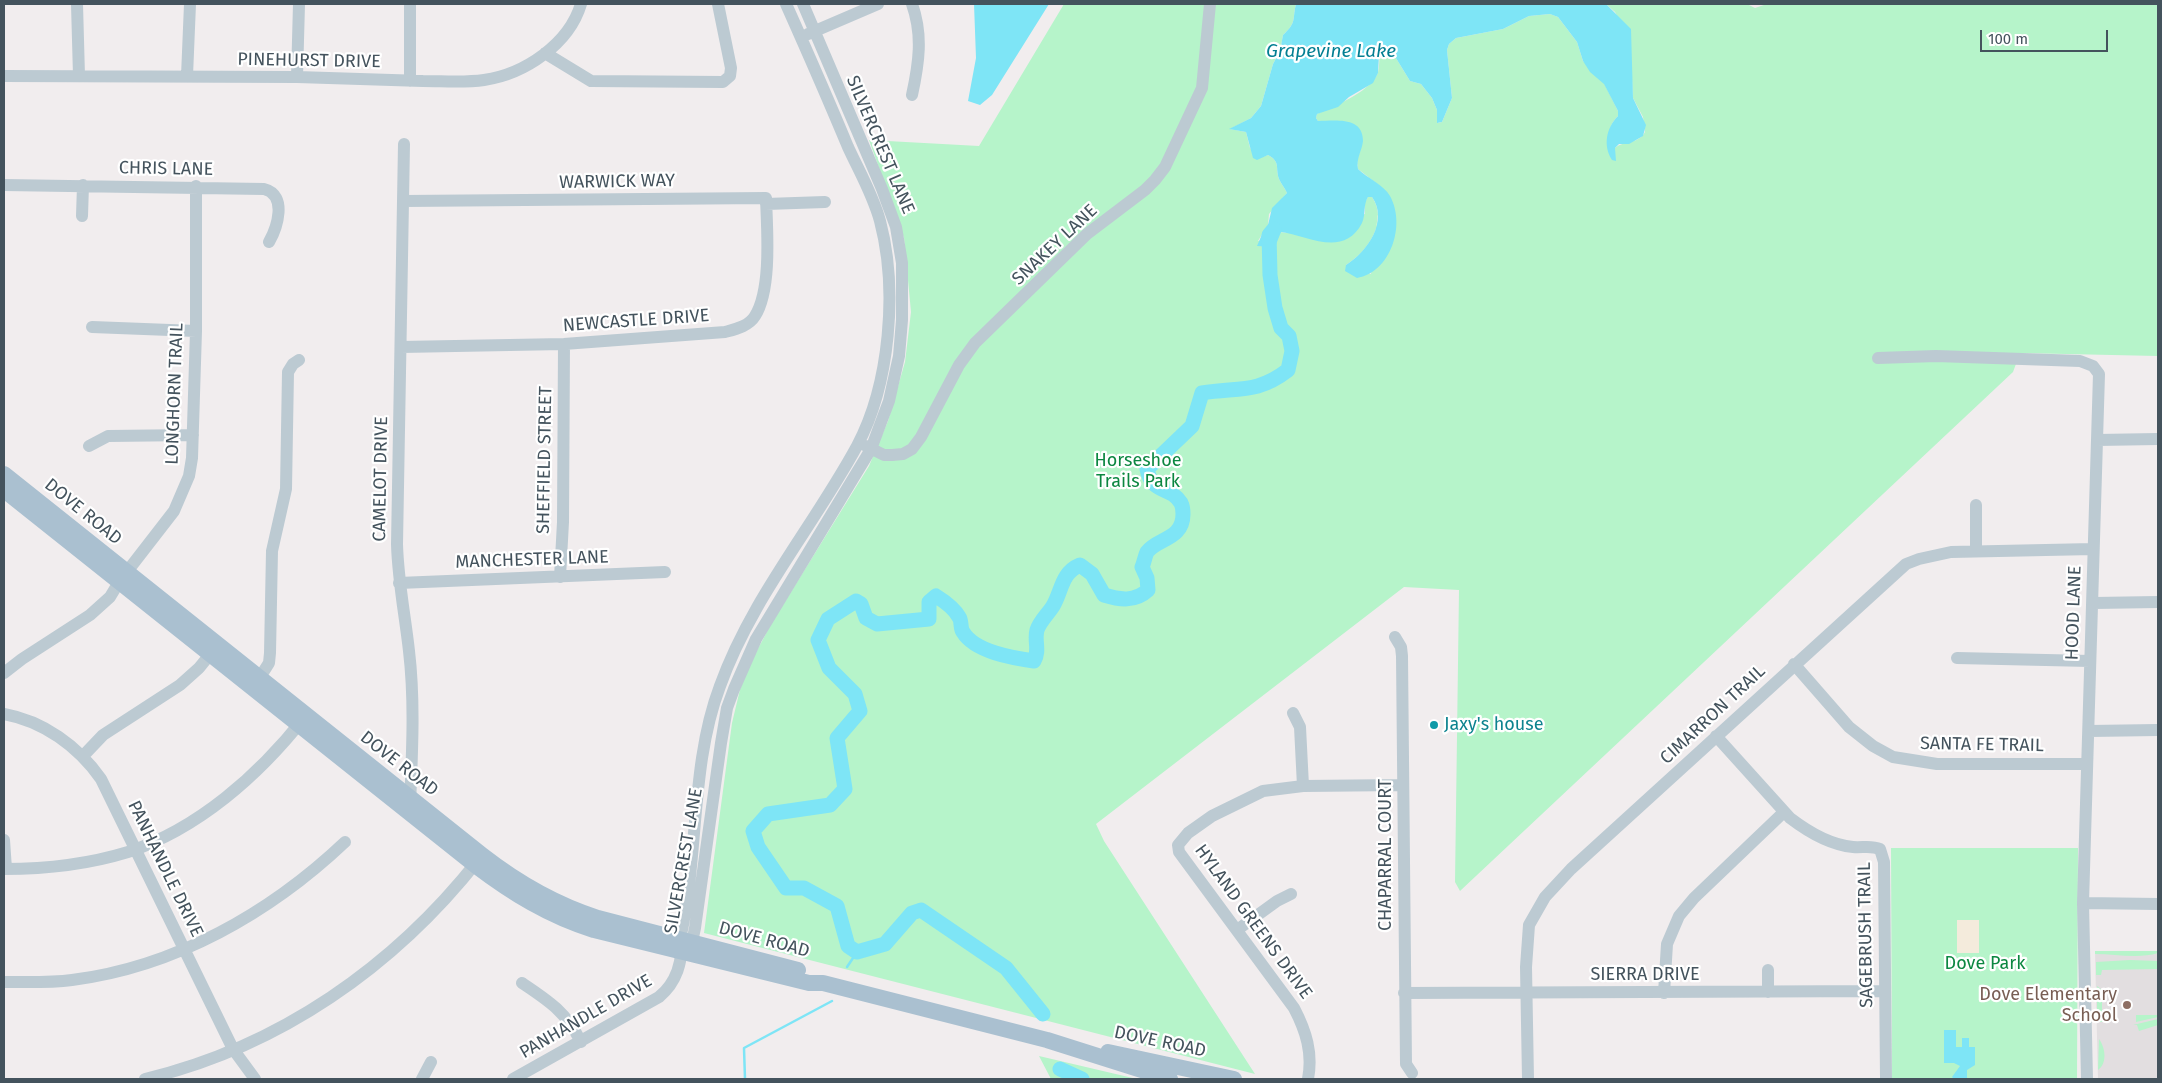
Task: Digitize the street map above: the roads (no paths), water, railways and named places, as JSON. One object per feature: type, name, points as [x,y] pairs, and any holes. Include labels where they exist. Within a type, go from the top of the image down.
[{"type":"main road","name":"DOVE ROAD","points":[[4,474],[31,504],[478,860],[529,903],[557,917],[594,930],[685,944],[809,984],[824,983],[1047,1040],[1170,1079]]},
{"type":"main road","name":"DOVE ROAD","points":[[4,490],[31,504]]},
{"type":"main road","name":"DOVE ROAD","points":[[1047,1040],[1158,1061],[1234,1079]]},
{"type":"street","points":[[77,4],[79,76]]},
{"type":"street","points":[[187,76],[190,4]]},
{"type":"street","points":[[298,76],[299,4]]},
{"type":"street","points":[[410,4],[410,81]]},
{"type":"street","name":"PINEHURST DRIVE","points":[[4,76],[298,76],[410,81],[483,80],[519,69],[545,53],[572,27],[581,4]]},
{"type":"street","points":[[545,53],[585,79],[602,82],[723,82],[729,78],[731,68],[718,4]]},
{"type":"street","name":"SILVERCREST LANE","points":[[685,944],[706,738],[720,686],[736,645],[858,442],[873,405],[886,353],[889,305],[883,238],[871,197],[786,4]]},
{"type":"street","name":"SILVERCREST LANE","points":[[685,944],[727,708],[756,639],[871,449],[889,402],[899,356],[902,320],[902,263],[896,227],[882,189],[803,4]]},
{"type":"street","points":[[801,37],[878,4]]},
{"type":"street","points":[[912,4],[919,31],[919,53],[912,95]]},
{"type":"street","name":"SNAKEY LANE","points":[[858,442],[871,449],[892,455],[903,454],[912,449],[921,438],[959,365],[975,343],[1087,234],[1145,190],[1165,167],[1202,88],[1210,4]]},
{"type":"street","name":"CAMELOT DRIVE","points":[[404,144],[398,544],[399,583],[410,662],[413,737],[410,806]]},
{"type":"street","name":"CHRIS LANE","points":[[4,184],[196,186],[270,190],[278,200],[278,222],[269,242]]},
{"type":"street","points":[[82,216],[83,185]]},
{"type":"street","name":"LONGHORN TRAIL","points":[[4,673],[22,658],[90,615],[110,598],[179,503],[189,476],[192,436],[196,331],[196,186]]},
{"type":"street","name":"WARWICK WAY","points":[[404,201],[766,198],[766,204],[825,202]]},
{"type":"street","name":"NEWCASTLE DRIVE","points":[[401,347],[564,344],[711,334],[739,328],[749,323],[755,317],[763,293],[766,272],[766,204]]},
{"type":"street","points":[[92,327],[196,331]]},
{"type":"street","name":"SHEFFIELD STREET","points":[[560,577],[563,522],[564,344]]},
{"type":"street","name":"HOOD LANE","points":[[1878,358],[1946,356],[2080,361],[2093,366],[2099,374],[2093,549],[2094,603],[2090,661],[2083,903],[2087,1079]]},
{"type":"street","points":[[256,684],[266,670],[270,658],[272,551],[286,489],[288,372],[293,364],[299,360]]},
{"type":"street","points":[[89,446],[108,436],[192,436]]},
{"type":"street","points":[[2097,440],[2158,439]]},
{"type":"street","points":[[1976,505],[1976,552]]},
{"type":"street","name":"CIMARRON TRAIL","points":[[1528,1079],[1526,994],[1529,925],[1545,897],[1571,869],[1906,564],[1919,558],[1951,552],[2093,549]]},
{"type":"street","name":"MANCHESTER LANE","points":[[399,583],[665,572]]},
{"type":"street","points":[[2094,603],[2158,602]]},
{"type":"street","name":"CHAPARRAL COURT","points":[[1394,637],[1401,647],[1402,656],[1404,993],[1406,1064],[1412,1073]]},
{"type":"street","points":[[82,756],[103,735],[180,684],[199,668],[214,650]]},
{"type":"street","points":[[1957,658],[2090,661]]},
{"type":"street","name":"SANTA FE TRAIL","points":[[1794,664],[1849,727],[1892,758],[1937,764],[2087,764]]},
{"type":"street","points":[[1293,713],[1300,727],[1303,786]]},
{"type":"street","name":"PANHANDLE DRIVE","points":[[4,714],[16,716],[52,732],[82,756],[101,779],[232,1049],[255,1079]]},
{"type":"street","points":[[4,840],[5,870],[48,868],[136,849],[194,819],[236,788],[256,771],[302,720]]},
{"type":"street","points":[[2089,730],[2158,730]]},
{"type":"street","name":"SAGEBRUSH TRAIL","points":[[1716,736],[1784,812],[1800,826],[1826,839],[1852,847],[1874,847],[1880,849],[1884,862],[1886,1079]]},
{"type":"street","name":"HYLAND GREENS DRIVE","points":[[1308,1079],[1309,1049],[1303,1026],[1294,1008],[1179,852],[1180,841],[1212,816],[1244,798],[1263,791],[1303,786],[1403,785]]},
{"type":"street","points":[[1664,993],[1667,944],[1679,916],[1694,898],[1784,812]]},
{"type":"street","points":[[4,982],[72,980],[109,973],[184,948],[218,934],[284,893],[311,874],[345,842]]},
{"type":"street","points":[[145,1079],[194,1065],[257,1039],[325,1003],[369,971],[408,938],[478,860]]},
{"type":"street","points":[[1237,930],[1276,901],[1291,894]]},
{"type":"street","points":[[2083,903],[2158,904]]},
{"type":"street","name":"PANHANDLE DRIVE","points":[[513,1079],[581,1042],[666,991],[676,974],[685,944]]},
{"type":"street","points":[[1768,970],[1768,992]]},
{"type":"street","points":[[522,983],[560,1009],[572,1024],[581,1042]]},
{"type":"street","name":"SIERRA DRIVE","points":[[1404,993],[1526,994],[1885,991]]},
{"type":"street","points":[[422,1079],[431,1062]]},
{"type":"water","points":[[974,4],[1049,4],[992,95],[980,105],[968,101],[976,58]]},
{"type":"water","name":"Grapevine Lake","points":[[1296,4],[1606,4],[1631,29],[1633,98],[1646,125],[1643,136],[1629,144],[1619,144],[1615,148],[1616,161],[1612,160],[1607,149],[1607,137],[1611,126],[1618,116],[1618,111],[1604,84],[1590,72],[1583,61],[1577,42],[1558,17],[1550,14],[1529,16],[1503,29],[1456,38],[1449,44],[1447,50],[1452,98],[1442,122],[1437,123],[1437,110],[1432,98],[1421,84],[1410,81],[1391,50],[1383,49],[1379,55],[1378,73],[1373,83],[1349,97],[1338,107],[1317,114],[1316,118],[1318,121],[1347,122],[1358,127],[1362,133],[1363,141],[1358,169],[1387,192],[1395,208],[1396,233],[1387,257],[1379,267],[1369,274],[1357,278],[1345,271],[1346,265],[1368,244],[1377,226],[1377,206],[1372,197],[1368,197],[1366,200],[1362,223],[1354,234],[1346,240],[1325,242],[1281,232],[1275,247],[1257,246],[1268,225],[1272,208],[1287,193],[1279,179],[1275,160],[1268,155],[1257,160],[1253,158],[1246,132],[1229,129],[1251,118],[1261,106],[1273,64],[1280,51],[1283,35],[1292,24]]},
{"type":"water","points":[[1944,1030],[1956,1030],[1956,1047],[1962,1047],[1962,1038],[1969,1038],[1969,1047],[1975,1047],[1975,1065],[1967,1070],[1967,1079],[1954,1079],[1952,1077],[1960,1066],[1954,1063],[1944,1063]]},
{"type":"waterway","points":[[1043,1014],[1006,968],[921,910],[912,913],[885,944],[857,952],[848,946],[837,906],[804,888],[786,888],[758,847],[753,831],[768,814],[830,805],[845,789],[837,738],[860,711],[855,694],[829,668],[818,640],[828,619],[856,601],[861,604],[866,618],[877,624],[929,619],[929,602],[936,596],[954,611],[960,619],[963,632],[976,645],[995,653],[1034,661],[1037,653],[1036,634],[1038,627],[1053,606],[1065,578],[1074,568],[1080,565],[1092,574],[1104,595],[1127,599],[1138,597],[1148,590],[1147,578],[1142,567],[1147,552],[1151,547],[1174,534],[1179,529],[1182,523],[1183,508],[1177,497],[1153,483],[1147,469],[1192,426],[1202,393],[1257,386],[1277,378],[1288,370],[1292,351],[1289,336],[1281,328],[1275,308],[1270,275],[1269,235],[1274,229]]},
{"type":"waterway","points":[[847,967],[857,952]]},
{"type":"waterway","points":[[745,1079],[744,1048],[832,1001]]},
{"type":"waterway","points":[[1060,1069],[1082,1079]]},
{"type":"place","name":"Jaxy's house","points":[[1434,725]]},
{"type":"place","name":"Dove Elementary School","points":[[2127,1005]]},
{"type":"park label","name":"Horseshoe Trails Park","points":[[1138,471]]},
{"type":"park label","name":"Dove Park","points":[[1985,964]]}]
